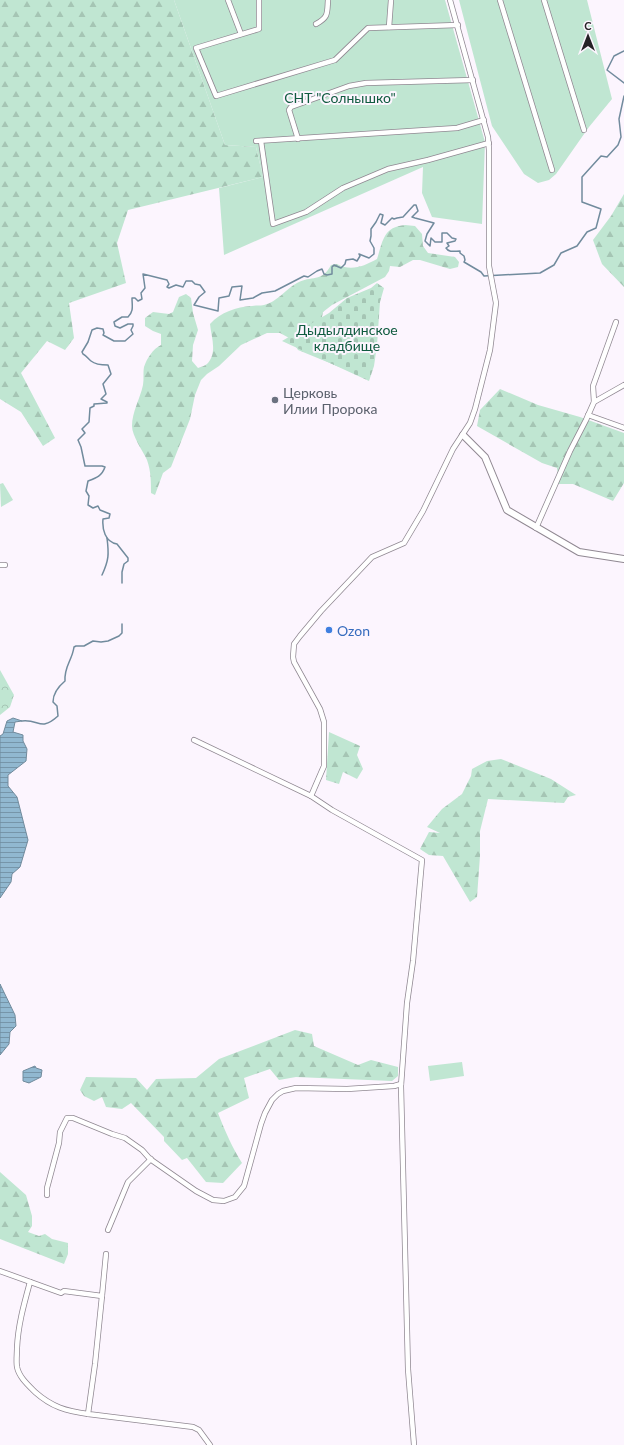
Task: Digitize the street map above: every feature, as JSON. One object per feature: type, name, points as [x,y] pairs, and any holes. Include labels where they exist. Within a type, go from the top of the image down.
[{"type":"street","points":[[228,0],[240,34]]},
{"type":"street","points":[[260,0],[259,29],[196,48],[216,96],[335,60],[368,28],[458,25]]},
{"type":"street","points":[[316,24],[327,16],[328,0]]},
{"type":"street","points":[[389,27],[391,0]]},
{"type":"street","points":[[311,796],[324,766],[324,722],[320,709],[294,662],[294,644],[321,611],[372,557],[404,543],[423,511],[453,449],[470,423],[490,350],[496,304],[489,272],[489,143],[484,120],[450,0]]},
{"type":"street","points":[[500,0],[552,170]]},
{"type":"street","points":[[544,0],[584,130]]},
{"type":"street","points":[[298,139],[289,110],[291,107],[349,86],[366,83],[473,80]]},
{"type":"street","points":[[484,120],[457,128],[258,141],[273,224],[306,212],[343,188],[388,169],[428,160],[489,143]]},
{"type":"street","points":[[536,528],[570,451],[594,402],[593,386],[616,322]]},
{"type":"street","points":[[594,402],[624,385]]},
{"type":"street","points":[[588,415],[624,428]]},
{"type":"street","points":[[463,435],[484,457],[506,510],[578,552],[624,559]]},
{"type":"street","points":[[194,740],[311,796],[358,825],[422,860],[413,961],[407,1003],[401,1084],[408,1369],[414,1445]]},
{"type":"street","points":[[47,1195],[47,1188],[59,1143],[60,1132],[67,1118],[73,1118],[125,1138],[142,1150],[151,1160],[206,1197],[218,1201],[229,1200],[238,1194],[244,1186],[265,1113],[272,1100],[278,1094],[289,1089],[296,1088],[347,1089],[401,1084]]},
{"type":"street","points":[[108,1230],[128,1182],[151,1160]]},
{"type":"street","points":[[88,1414],[95,1364],[106,1254]]},
{"type":"street","points":[[0,1271],[61,1293],[64,1291],[102,1296]]},
{"type":"street","points":[[30,1282],[19,1326],[17,1360],[20,1373],[35,1392],[56,1407],[75,1412],[192,1427],[199,1430],[210,1445]]},
{"type":"green space","points":[[0,0],[174,0],[225,145],[256,147],[263,177],[128,210],[117,243],[126,283],[69,303],[74,338],[65,350],[47,341],[21,373],[55,438],[43,446],[21,412],[0,399]]},
{"type":"green space","name":"СНТ \"Солнышко\"","points":[[174,0],[445,0],[485,142],[482,224],[432,217],[422,193],[423,167],[224,255],[219,188],[263,177],[256,147],[225,145]]},
{"type":"green space","points":[[459,0],[587,0],[612,99],[589,127],[556,174],[549,180],[538,183],[524,174],[492,126]]},
{"type":"green space","points":[[624,194],[624,287],[602,264],[593,240],[611,216]]},
{"type":"green space","points":[[398,226],[415,226],[422,234],[423,246],[428,253],[455,257],[459,262],[458,267],[450,269],[420,260],[413,260],[400,267],[390,266],[385,277],[332,305],[323,312],[322,317],[342,368],[298,350],[291,339],[280,333],[267,333],[241,345],[219,366],[201,380],[195,395],[190,419],[171,467],[163,473],[155,495],[151,493],[147,460],[132,430],[133,416],[143,385],[144,367],[151,354],[161,345],[161,334],[145,326],[145,318],[153,312],[169,314],[173,312],[179,297],[186,294],[191,298],[193,313],[198,330],[193,345],[192,361],[198,368],[206,365],[210,360],[213,344],[210,324],[219,316],[235,309],[269,303],[297,283],[324,274],[328,271],[331,265],[337,264],[347,268],[352,268],[372,262],[377,259],[385,236],[388,232]]},
{"type":"green space","name":"Дыдылдинское кладбище","points":[[377,283],[384,288],[380,302],[374,366],[369,381],[282,341],[329,313],[347,298],[371,288]]},
{"type":"green space","points":[[500,389],[538,405],[580,417],[624,433],[624,483],[613,501],[573,484],[559,484],[557,468],[542,463],[477,426],[480,410]]},
{"type":"green space","points":[[3,483],[13,500],[1,507],[0,484]]},
{"type":"green space","points":[[0,670],[14,695],[10,707],[0,715]]},
{"type":"green space","points":[[329,732],[360,746],[357,755],[363,769],[357,779],[343,772],[339,784],[326,780]]},
{"type":"green space","points":[[501,759],[551,779],[576,795],[568,797],[564,803],[488,799],[480,831],[477,897],[470,902],[443,856],[429,855],[420,849],[429,832],[440,833],[427,827],[442,809],[462,794],[471,776],[472,769],[487,761]]},
{"type":"green space","points":[[295,1030],[312,1034],[314,1046],[358,1065],[371,1060],[398,1067],[398,1076],[392,1081],[296,1077],[279,1080],[270,1069],[244,1078],[249,1098],[218,1113],[229,1139],[242,1163],[223,1183],[206,1182],[187,1158],[182,1160],[164,1141],[164,1137],[131,1103],[122,1109],[106,1107],[102,1097],[94,1101],[84,1096],[80,1090],[86,1077],[136,1078],[147,1090],[156,1079],[196,1078],[219,1059]]},
{"type":"green space","points":[[462,1062],[464,1076],[430,1081],[428,1066]]},
{"type":"green space","points":[[0,1172],[26,1195],[32,1216],[32,1226],[28,1232],[39,1236],[45,1234],[52,1239],[68,1243],[68,1254],[64,1264],[0,1239]]},
{"type":"water","points":[[13,718],[22,721],[15,722],[13,732],[23,735],[23,741],[27,749],[26,761],[8,775],[8,786],[17,797],[28,840],[20,867],[12,874],[11,882],[0,898],[0,736],[3,734],[7,721]]},
{"type":"water","points":[[0,984],[15,1015],[16,1026],[10,1032],[9,1044],[0,1055]]},
{"type":"water","points":[[35,1066],[36,1068],[42,1070],[41,1077],[29,1083],[23,1081],[23,1071]]},
{"type":"waterway","points":[[624,51],[614,56],[607,70],[624,83]]},
{"type":"waterway","points":[[122,583],[122,572],[124,564],[128,561],[128,558],[117,544],[110,541],[105,534],[103,519],[109,518],[110,514],[100,510],[98,506],[93,508],[88,505],[89,496],[86,491],[88,481],[100,475],[105,467],[85,466],[78,440],[85,433],[82,429],[89,422],[90,408],[94,406],[94,404],[107,403],[101,399],[106,394],[103,384],[111,374],[108,365],[93,362],[82,352],[88,342],[92,330],[97,328],[103,329],[103,335],[114,341],[125,341],[133,334],[131,330],[133,324],[128,324],[120,328],[115,326],[114,322],[122,317],[128,317],[130,315],[132,298],[135,298],[138,301],[142,299],[141,293],[145,288],[143,274],[167,280],[169,284],[167,287],[169,288],[176,285],[183,287],[186,281],[192,281],[195,284],[200,285],[205,292],[199,297],[194,305],[218,311],[219,298],[229,296],[232,287],[242,286],[240,300],[253,298],[262,293],[275,291],[304,276],[308,277],[322,269],[324,274],[332,274],[332,267],[334,265],[341,268],[345,264],[346,260],[353,259],[357,261],[360,256],[359,254],[369,258],[374,254],[374,248],[370,241],[371,229],[380,214],[383,215],[381,223],[385,225],[392,218],[403,217],[414,205],[416,205],[418,211],[412,217],[434,223],[427,234],[425,241],[430,246],[431,238],[435,242],[442,242],[442,233],[447,233],[452,238],[456,239],[455,241],[447,243],[449,246],[446,248],[447,250],[460,251],[460,253],[464,256],[464,262],[481,272],[484,276],[540,273],[554,265],[561,253],[577,246],[587,232],[596,228],[601,209],[582,202],[582,177],[601,156],[607,157],[618,145],[621,137],[619,119],[624,96]]},
{"type":"waterway","points":[[102,575],[108,557],[107,538]]},
{"type":"waterway","points":[[22,721],[43,724],[52,721],[58,716],[57,706],[53,702],[53,699],[57,690],[65,681],[67,667],[74,647],[84,646],[93,641],[108,641],[119,636],[122,633],[122,624]]},
{"type":"place","name":"Церковь Илии Пророка","points":[[275,400]]},
{"type":"place","name":"Ozon","points":[[329,630]]}]
